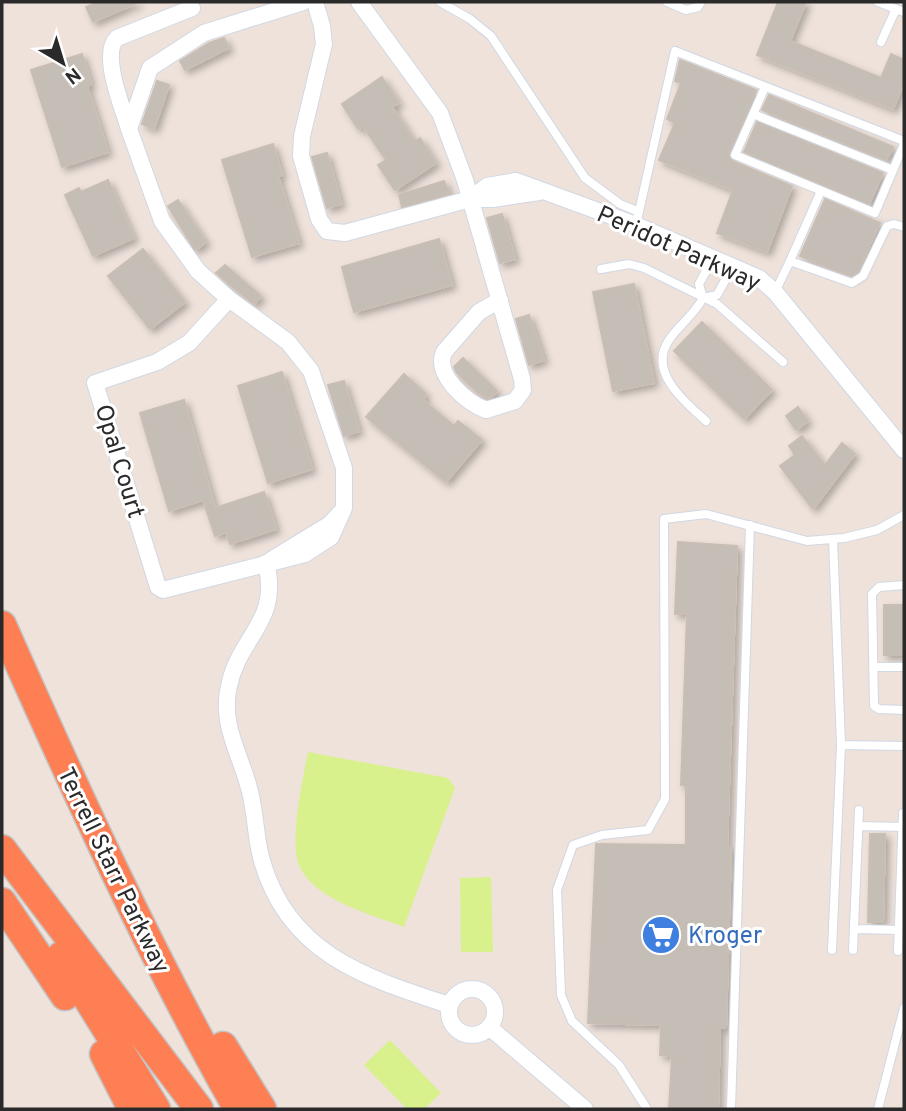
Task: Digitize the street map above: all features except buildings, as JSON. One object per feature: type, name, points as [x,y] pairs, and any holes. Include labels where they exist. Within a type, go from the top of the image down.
[{"type":"highway","name":"Terrell Starr Parkway","points":[[2,625],[103,853],[187,1020],[238,1109]]},
{"type":"highway","points":[[2,849],[199,1109]]},
{"type":"highway","points":[[103,853],[262,1109]]},
{"type":"highway","points":[[2,862],[156,1109]]},
{"type":"highway","points":[[2,902],[141,1109]]},
{"type":"highway","points":[[103,1054],[132,1109]]},
{"type":"street","points":[[129,129],[150,68],[204,33],[303,2]]},
{"type":"street","name":"Peridot Parkway","points":[[315,2],[323,26],[324,44],[301,153],[319,219],[325,230],[335,235],[345,233],[470,199],[487,186],[512,181],[638,219],[713,258],[759,278],[775,292],[904,450]]},
{"type":"street","points":[[359,2],[440,113],[470,199],[500,300],[523,390],[515,401],[486,410],[446,378],[441,360],[444,352],[475,315],[500,300]]},
{"type":"street","points":[[204,33],[190,5],[117,38],[112,43],[110,61],[129,129],[162,221],[198,271],[229,299],[288,342],[311,371],[344,468],[344,508],[336,531],[322,545],[298,557],[266,564],[269,589],[266,613],[234,668],[227,706],[229,733],[250,789],[259,849],[270,883],[296,926],[335,960],[390,986],[450,1006]]},
{"type":"street","name":"Opal Court","points":[[229,299],[189,343],[157,362],[95,383],[158,586],[163,590],[266,564]]},
{"type":"street","points":[[465,990],[486,994],[494,1007],[493,1021],[477,1035],[457,1031],[449,1019],[450,1006],[465,990]]},
{"type":"street","points":[[489,1027],[585,1109]]},
{"type":"lane","points":[[440,2],[470,19],[491,36],[586,178],[638,219],[675,51],[904,143],[875,213]]},
{"type":"lane","points":[[667,2],[687,10],[698,7],[701,2]]},
{"type":"lane","points":[[878,2],[900,11],[881,42]]},
{"type":"lane","points":[[765,87],[735,155],[875,213],[887,226]]},
{"type":"lane","points":[[753,114],[893,170]]},
{"type":"lane","points":[[775,292],[821,191]]},
{"type":"lane","points":[[790,261],[852,283],[863,276],[887,226],[894,224],[904,227]]},
{"type":"lane","points":[[706,421],[670,387],[664,352],[668,341],[695,313],[703,298],[699,284],[713,258]]},
{"type":"lane","points":[[601,269],[629,264],[644,268],[703,298],[729,312],[783,362]]},
{"type":"lane","points":[[703,298],[717,295],[733,266]]},
{"type":"lane","points":[[647,1109],[619,1065],[572,1021],[561,995],[557,890],[573,845],[602,835],[648,830],[665,799],[664,519],[706,514],[807,541],[877,530],[904,515]]},
{"type":"lane","points":[[732,1109],[750,525]]},
{"type":"lane","points":[[832,950],[841,745],[833,539]]},
{"type":"lane","points":[[904,585],[879,587],[872,594],[874,706],[878,709],[904,710]]},
{"type":"lane","points":[[873,667],[904,667]]},
{"type":"lane","points":[[841,745],[904,746]]},
{"type":"lane","points":[[853,950],[859,810]]},
{"type":"lane","points":[[898,951],[903,813]]},
{"type":"lane","points":[[859,826],[903,827]]},
{"type":"lane","points":[[854,929],[899,930]]},
{"type":"lane","points":[[878,1109],[904,1008]]},
{"type":"green space","points":[[308,752],[448,778],[455,788],[404,927],[330,897],[306,877],[299,865],[295,841],[296,826]]},
{"type":"green space","points":[[491,877],[493,952],[461,952],[460,878]]},
{"type":"green space","points":[[390,1040],[441,1093],[424,1109],[407,1109],[364,1065]]},
{"type":"place","name":"Kroger","points":[[661,935]]}]
